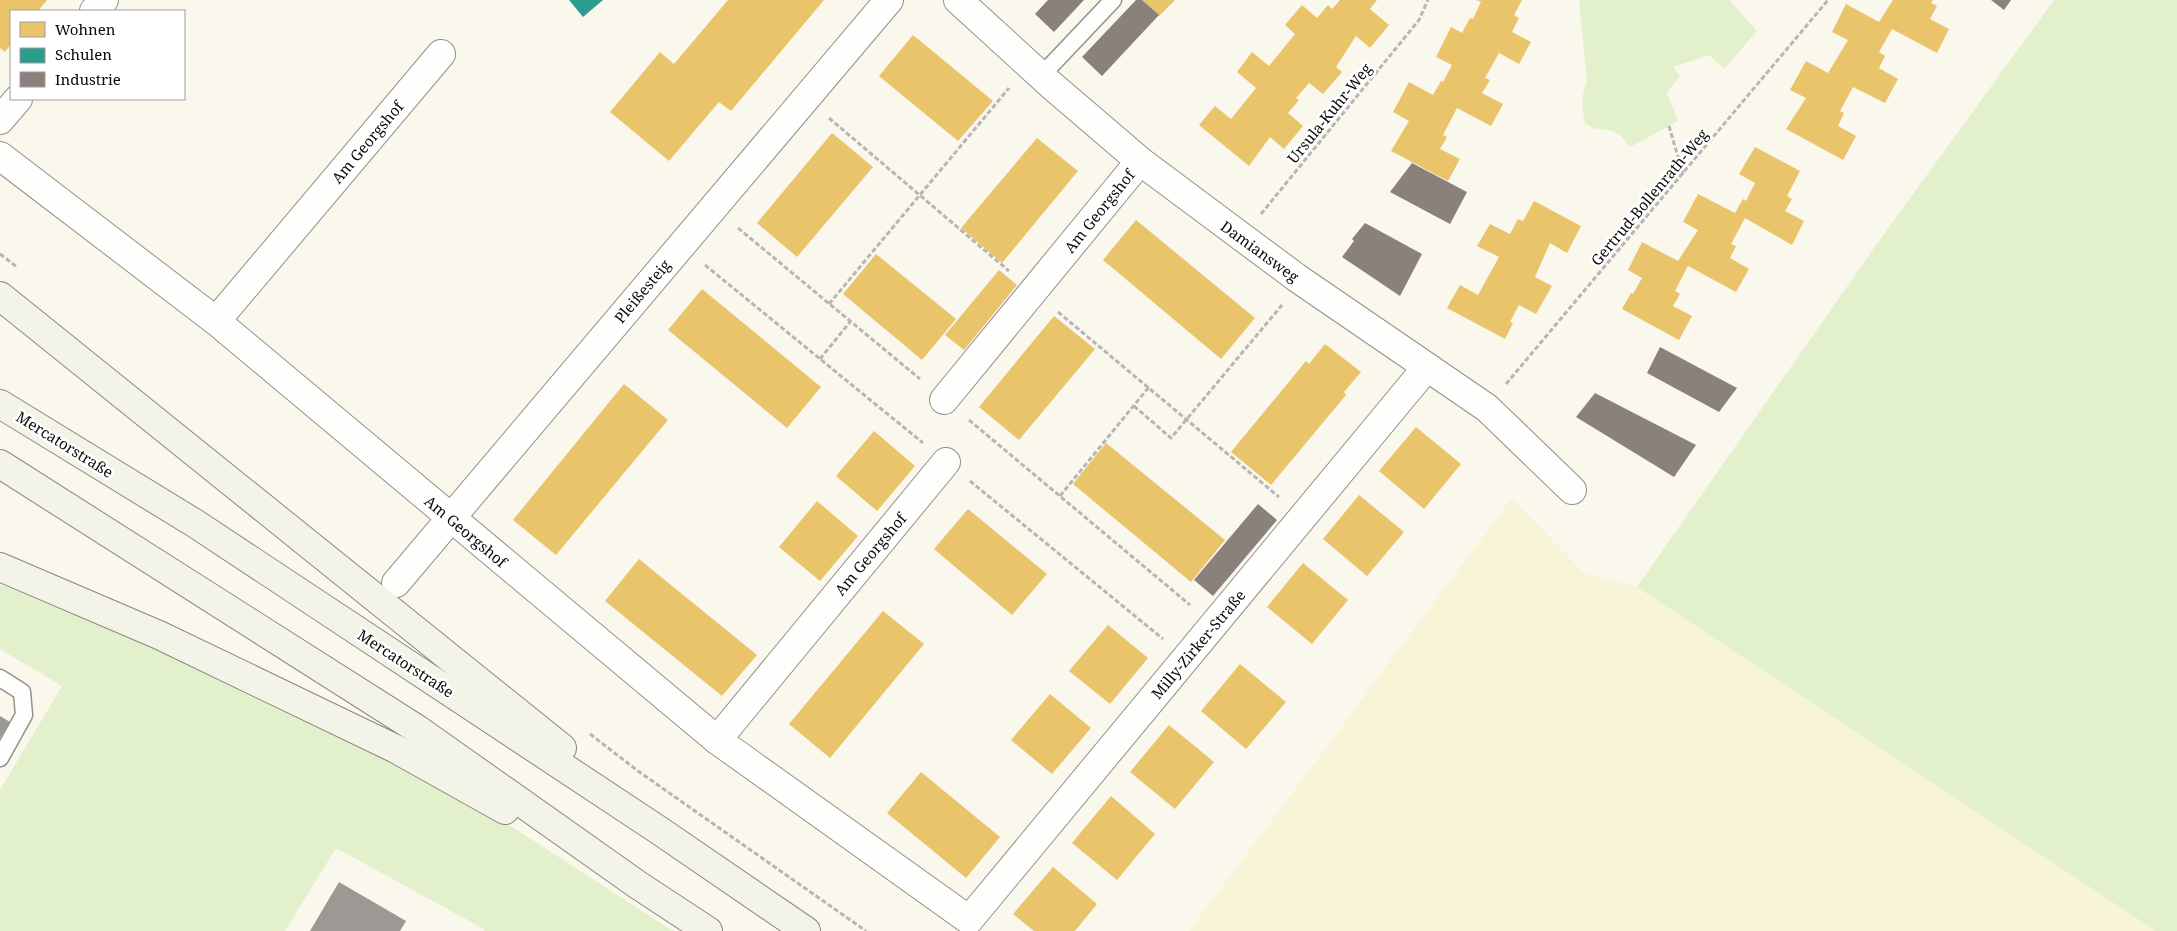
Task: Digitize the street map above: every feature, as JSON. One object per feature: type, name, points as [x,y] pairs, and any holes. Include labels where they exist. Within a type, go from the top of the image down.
[{"type":"main road","points":[[0,296],[513,708],[660,831]]},
{"type":"main road","name":"Mercatorstraße","points":[[0,404],[196,524],[660,831],[806,931]]},
{"type":"main road","points":[[0,464],[417,729],[638,885],[708,931]]},
{"type":"main road","points":[[0,567],[159,635],[396,749],[638,885]]},
{"type":"street","points":[[95,10],[104,0]]},
{"type":"street","name":"Pleißesteig","points":[[396,583],[889,0]]},
{"type":"street","name":"Damiansweg","points":[[958,0],[1140,161],[1302,281],[1487,408],[1572,490]]},
{"type":"street","name":"Am Georgshof","points":[[216,321],[441,54]]},
{"type":"street","points":[[0,120],[17,100]]},
{"type":"street","name":"Am Georgshof","points":[[0,156],[216,321],[450,519],[717,740],[969,920]]},
{"type":"street","name":"Am Georgshof","points":[[944,400],[1140,161]]},
{"type":"street","name":"Milly-Zirker-Straße","points":[[969,920],[1427,367]]},
{"type":"street","name":"Am Georgshof","points":[[717,740],[946,462]]},
{"type":"lane","points":[[1035,70],[1113,0]]},
{"type":"lane","points":[[0,678],[22,692],[24,715],[0,758]]},
{"type":"path","name":"Ursula-Kuhr-Weg","points":[[1242,238],[1419,20],[1428,0]]},
{"type":"path","name":"Gertrud-Bollenrath-Weg","points":[[1487,408],[1828,0]]},
{"type":"path","points":[[829,304],[1035,70]]},
{"type":"path","points":[[1669,126],[1683,175]]},
{"type":"path","points":[[713,208],[1214,624]]},
{"type":"path","points":[[1134,406],[1171,438],[1302,281]]},
{"type":"path","points":[[820,359],[850,322]]},
{"type":"path","points":[[1060,496],[1149,388]]},
{"type":"shaded area","points":[[1512,498],[1584,573],[1637,587],[2156,931],[1189,931]]},
{"type":"green space","points":[[1579,0],[1729,0],[1757,31],[1724,69],[1709,55],[1673,67],[1680,76],[1667,93],[1678,121],[1630,147],[1617,133],[1595,128],[1585,123],[1583,102],[1587,81]]},
{"type":"green space","points":[[2054,0],[2177,0],[2177,931],[2156,931],[1637,587],[1879,241]]},
{"type":"green space","points":[[0,584],[152,646],[389,757],[517,830],[673,931],[485,931],[336,848],[285,931],[0,931],[0,790],[62,686],[0,649]]},
{"type":"building: Wohnen","points":[[0,0],[47,0],[39,10],[10,10],[10,45],[5,52],[0,48]]},
{"type":"building: Wohnen","points":[[728,0],[824,0],[731,111],[719,102],[669,161],[610,112],[660,52],[674,64]]},
{"type":"building: Wohnen","points":[[1142,0],[1175,0],[1159,16]]},
{"type":"building: Wohnen","points":[[1340,0],[1377,0],[1370,9],[1389,25],[1370,48],[1356,36],[1336,67],[1342,72],[1323,94],[1309,83],[1296,98],[1299,100],[1288,113],[1303,126],[1284,149],[1270,137],[1249,166],[1199,125],[1215,106],[1231,119],[1256,88],[1237,72],[1252,52],[1269,66],[1295,34],[1285,25],[1302,5],[1317,18],[1328,5],[1332,9]]},
{"type":"building: Wohnen","points":[[1477,0],[1522,0],[1514,15],[1519,18],[1512,32],[1531,42],[1519,64],[1499,53],[1485,78],[1490,80],[1482,93],[1503,104],[1491,126],[1457,108],[1443,135],[1447,137],[1440,149],[1460,159],[1448,181],[1391,151],[1409,121],[1393,112],[1409,82],[1433,95],[1441,81],[1443,82],[1452,65],[1436,57],[1451,27],[1462,33],[1470,18],[1473,19],[1481,2]]},
{"type":"building: Wohnen","points":[[1893,0],[1933,0],[1931,3],[1937,6],[1930,19],[1949,29],[1937,53],[1892,29],[1879,52],[1885,56],[1879,68],[1898,79],[1885,103],[1853,87],[1840,111],[1844,113],[1838,126],[1856,136],[1843,160],[1786,129],[1806,98],[1790,90],[1806,61],[1828,73],[1848,40],[1832,32],[1846,4],[1879,22]]},
{"type":"building: Wohnen","points":[[913,35],[993,101],[958,141],[879,76]]},
{"type":"building: Wohnen","points":[[832,133],[873,167],[797,257],[757,223]]},
{"type":"building: Wohnen","points":[[1037,138],[1078,171],[1002,263],[961,228]]},
{"type":"building: Wohnen","points":[[1755,147],[1800,171],[1787,196],[1792,199],[1785,211],[1804,221],[1792,245],[1745,218],[1731,244],[1736,246],[1730,258],[1749,269],[1736,292],[1688,266],[1675,291],[1680,294],[1673,306],[1692,316],[1679,340],[1622,309],[1642,278],[1628,270],[1642,242],[1678,261],[1698,230],[1683,222],[1698,194],[1735,213],[1743,199],[1746,201],[1755,183],[1739,174]]},
{"type":"building: Wohnen","points":[[1534,201],[1581,226],[1567,253],[1550,243],[1535,277],[1552,286],[1536,314],[1519,305],[1510,322],[1513,323],[1505,339],[1447,308],[1460,285],[1478,295],[1499,257],[1477,246],[1490,224],[1510,234],[1518,219],[1523,221]]},
{"type":"building: Wohnen","points":[[1136,220],[1255,318],[1221,359],[1103,260]]},
{"type":"building: Wohnen","points":[[876,254],[956,319],[922,360],[843,294]]},
{"type":"building: Wohnen","points":[[999,270],[1017,285],[964,350],[945,335]]},
{"type":"building: Wohnen","points":[[702,289],[821,387],[787,428],[668,330]]},
{"type":"building: Wohnen","points":[[1054,316],[1095,349],[1019,440],[979,407]]},
{"type":"building: Wohnen","points":[[1325,344],[1361,372],[1344,392],[1346,395],[1271,485],[1231,452],[1306,361],[1309,364]]},
{"type":"building: Wohnen","points":[[624,384],[668,420],[556,555],[513,520]]},
{"type":"building: Wohnen","points":[[1416,427],[1461,464],[1424,509],[1379,471]]},
{"type":"building: Wohnen","points":[[874,431],[915,466],[877,511],[836,476]]},
{"type":"building: Wohnen","points":[[1106,443],[1225,540],[1191,582],[1073,484]]},
{"type":"building: Wohnen","points":[[1359,495],[1404,532],[1367,576],[1323,539]]},
{"type":"building: Wohnen","points":[[817,501],[858,536],[820,581],[779,547]]},
{"type":"building: Wohnen","points":[[968,509],[1047,574],[1012,615],[934,549]]},
{"type":"building: Wohnen","points":[[639,559],[757,655],[722,696],[605,601]]},
{"type":"building: Wohnen","points":[[1303,563],[1348,600],[1312,644],[1267,607]]},
{"type":"building: Wohnen","points":[[883,611],[924,644],[830,758],[789,724]]},
{"type":"building: Wohnen","points":[[1108,625],[1148,658],[1110,704],[1069,671]]},
{"type":"building: Wohnen","points":[[1240,664],[1286,702],[1246,749],[1201,711]]},
{"type":"building: Wohnen","points":[[1050,694],[1091,728],[1052,774],[1011,740]]},
{"type":"building: Wohnen","points":[[1169,725],[1214,762],[1175,809],[1130,772]]},
{"type":"building: Wohnen","points":[[921,772],[1000,837],[966,878],[887,813]]},
{"type":"building: Wohnen","points":[[1111,796],[1155,834],[1117,880],[1072,843]]},
{"type":"building: Wohnen","points":[[1053,867],[1097,904],[1075,931],[1034,931],[1013,914]]},
{"type":"building: Schulen","points":[[569,0],[603,0],[583,17]]},
{"type":"building: Industrie","points":[[1048,0],[1084,0],[1054,32],[1035,14]]},
{"type":"building: Industrie","points":[[1136,0],[1142,0],[1159,15],[1102,76],[1082,57]]},
{"type":"building: Industrie","points":[[1991,0],[2011,0],[2004,10]]},
{"type":"building: Industrie","points":[[1412,163],[1467,192],[1450,224],[1390,192]]},
{"type":"building: Industrie","points":[[1365,223],[1422,254],[1400,296],[1342,257],[1354,241],[1352,239]]},
{"type":"building: Industrie","points":[[1660,347],[1737,388],[1719,412],[1647,373]]},
{"type":"building: Industrie","points":[[1595,393],[1696,445],[1674,477],[1576,417]]},
{"type":"building: Industrie","points":[[1258,504],[1277,520],[1213,596],[1194,580]]},
{"type":"building: Sonstige","points":[[0,716],[10,722],[0,738]]},
{"type":"building: Sonstige","points":[[339,882],[406,921],[400,931],[310,931]]}]
